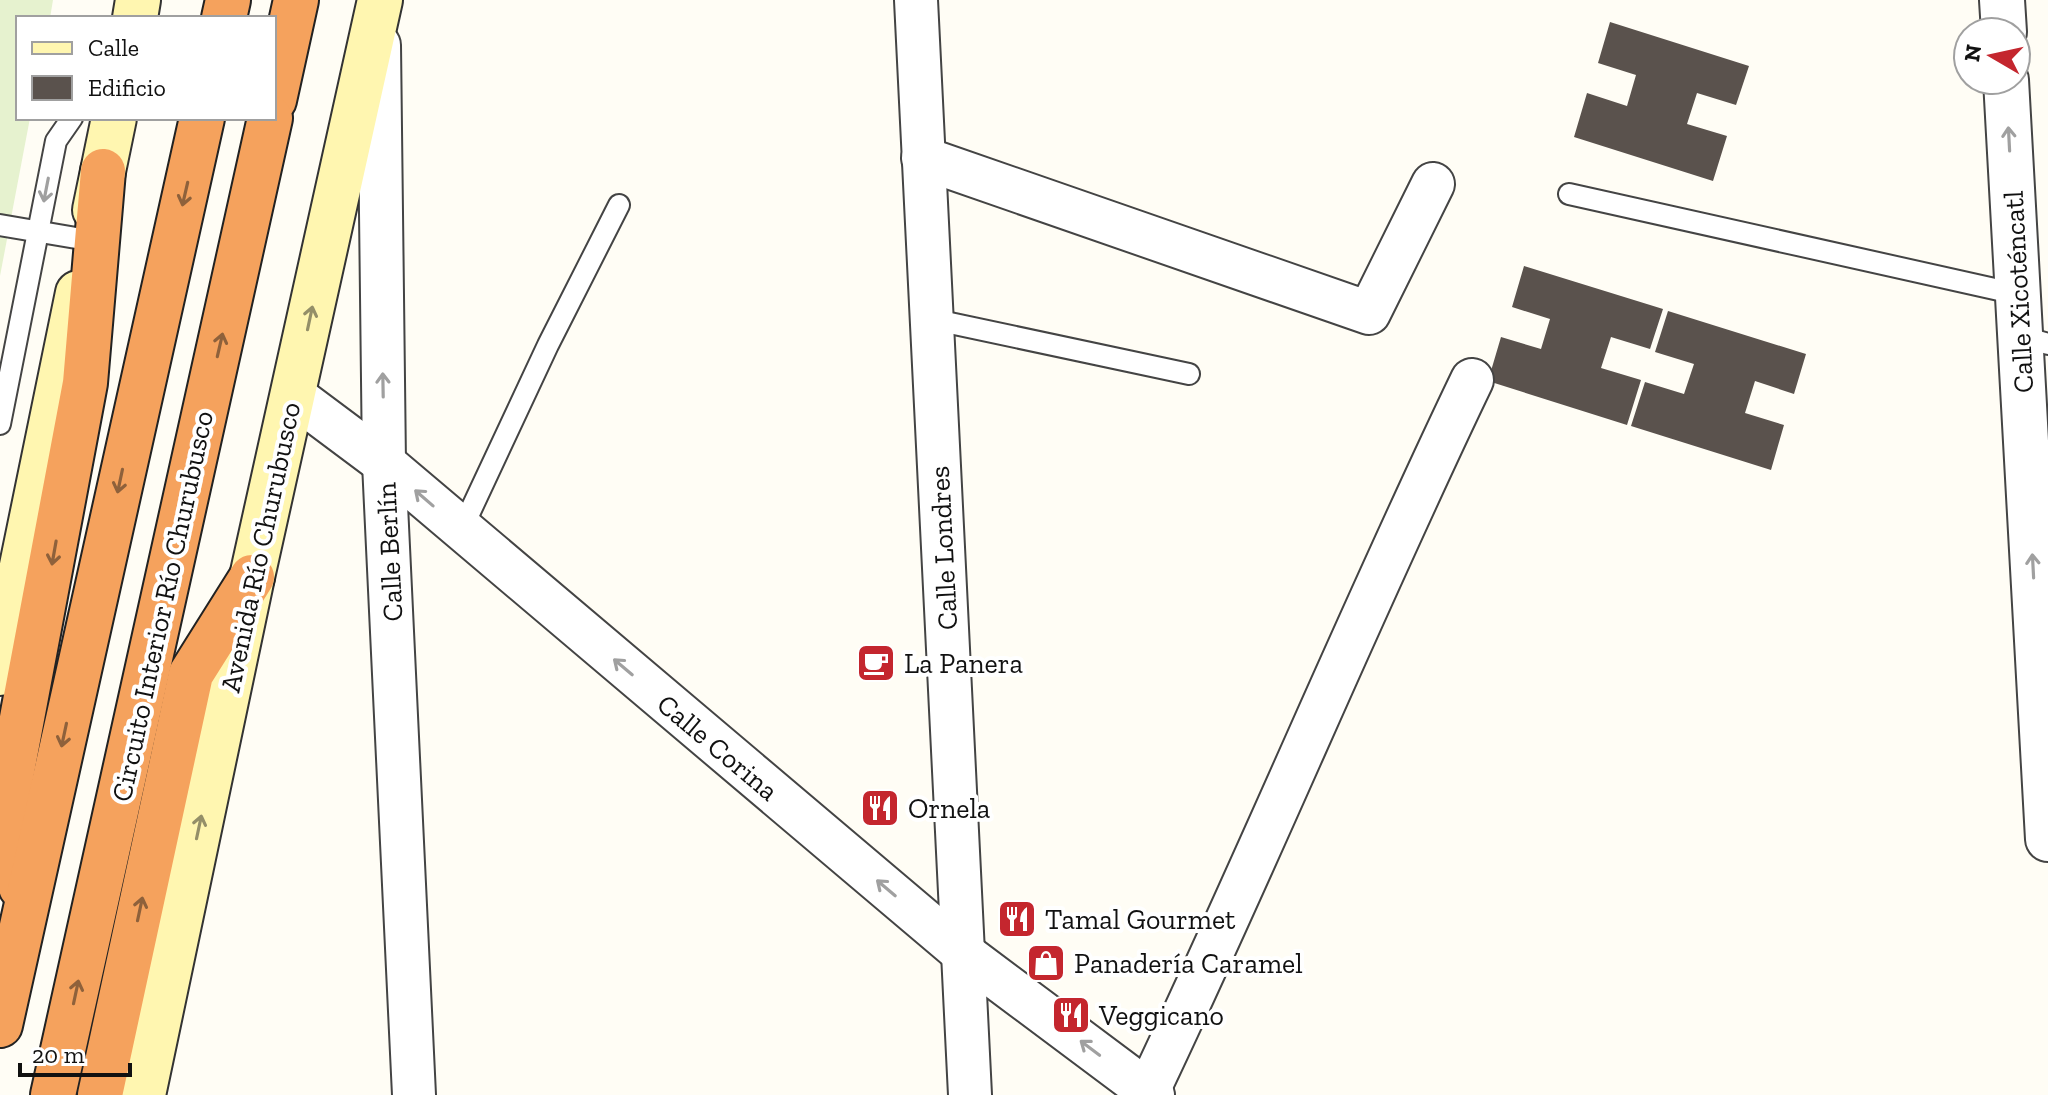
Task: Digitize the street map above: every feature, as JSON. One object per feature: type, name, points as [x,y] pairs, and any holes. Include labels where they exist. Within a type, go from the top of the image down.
[{"type":"highway","points":[[276,91],[294,9]]},
{"type":"highway","points":[[0,1025],[202,120]]},
{"type":"highway","name":"Circuito Interior Río Churubusco","points":[[53,1095],[270,120]]},
{"type":"highway","points":[[25,913],[7,798],[85,383],[103,171]]},
{"type":"highway","points":[[100,1095],[191,674],[252,577]]},
{"type":"main road","name":"Avenida Río Churubusco","points":[[143,1095],[252,577],[379,4]]},
{"type":"main road","points":[[0,673],[114,120]]},
{"type":"street","name":"Calle Londres","points":[[916,0],[970,1095]]},
{"type":"street","name":"Calle Berlín","points":[[379,4],[384,463],[414,1095]]},
{"type":"street","name":"Calle Xicoténcatl","points":[[2007,96],[2028,325],[2048,839]]},
{"type":"street","points":[[923,158],[1369,313],[1433,184]]},
{"type":"street","name":"Calle Corina","points":[[293,395],[384,463],[963,953],[1151,1093],[1413,503],[1472,380]]},
{"type":"lane","points":[[0,424],[56,141],[71,120]]},
{"type":"lane","points":[[1569,194],[2028,325]]},
{"type":"lane","points":[[461,531],[548,345],[619,205]]},
{"type":"lane","points":[[0,225],[88,240]]},
{"type":"lane","points":[[931,319],[1189,374]]},
{"type":"green space","points":[[0,0],[53,0],[50,16],[16,16],[16,120],[30,120],[0,276]]},
{"type":"building","points":[[1610,22],[1749,66],[1736,105],[1697,93],[1687,124],[1727,136],[1713,181],[1574,137],[1587,93],[1627,106],[1636,75],[1598,63]]},
{"type":"building","points":[[1524,266],[1663,309],[1650,349],[1611,337],[1601,368],[1641,380],[1627,425],[1488,381],[1501,337],[1541,349],[1550,319],[1512,307]]},
{"type":"building","points":[[1668,311],[1806,354],[1794,394],[1755,381],[1745,413],[1784,425],[1771,470],[1631,426],[1645,382],[1684,394],[1694,364],[1655,352]]},
{"type":"place","name":"La Panera","points":[[876,663]]},
{"type":"place","name":"Ornela","points":[[880,808]]},
{"type":"place","name":"Tamal Gourmet","points":[[1017,919]]},
{"type":"place","name":"Panadería Caramel","points":[[1046,963]]},
{"type":"place","name":"Veggicano","points":[[1071,1015]]}]
